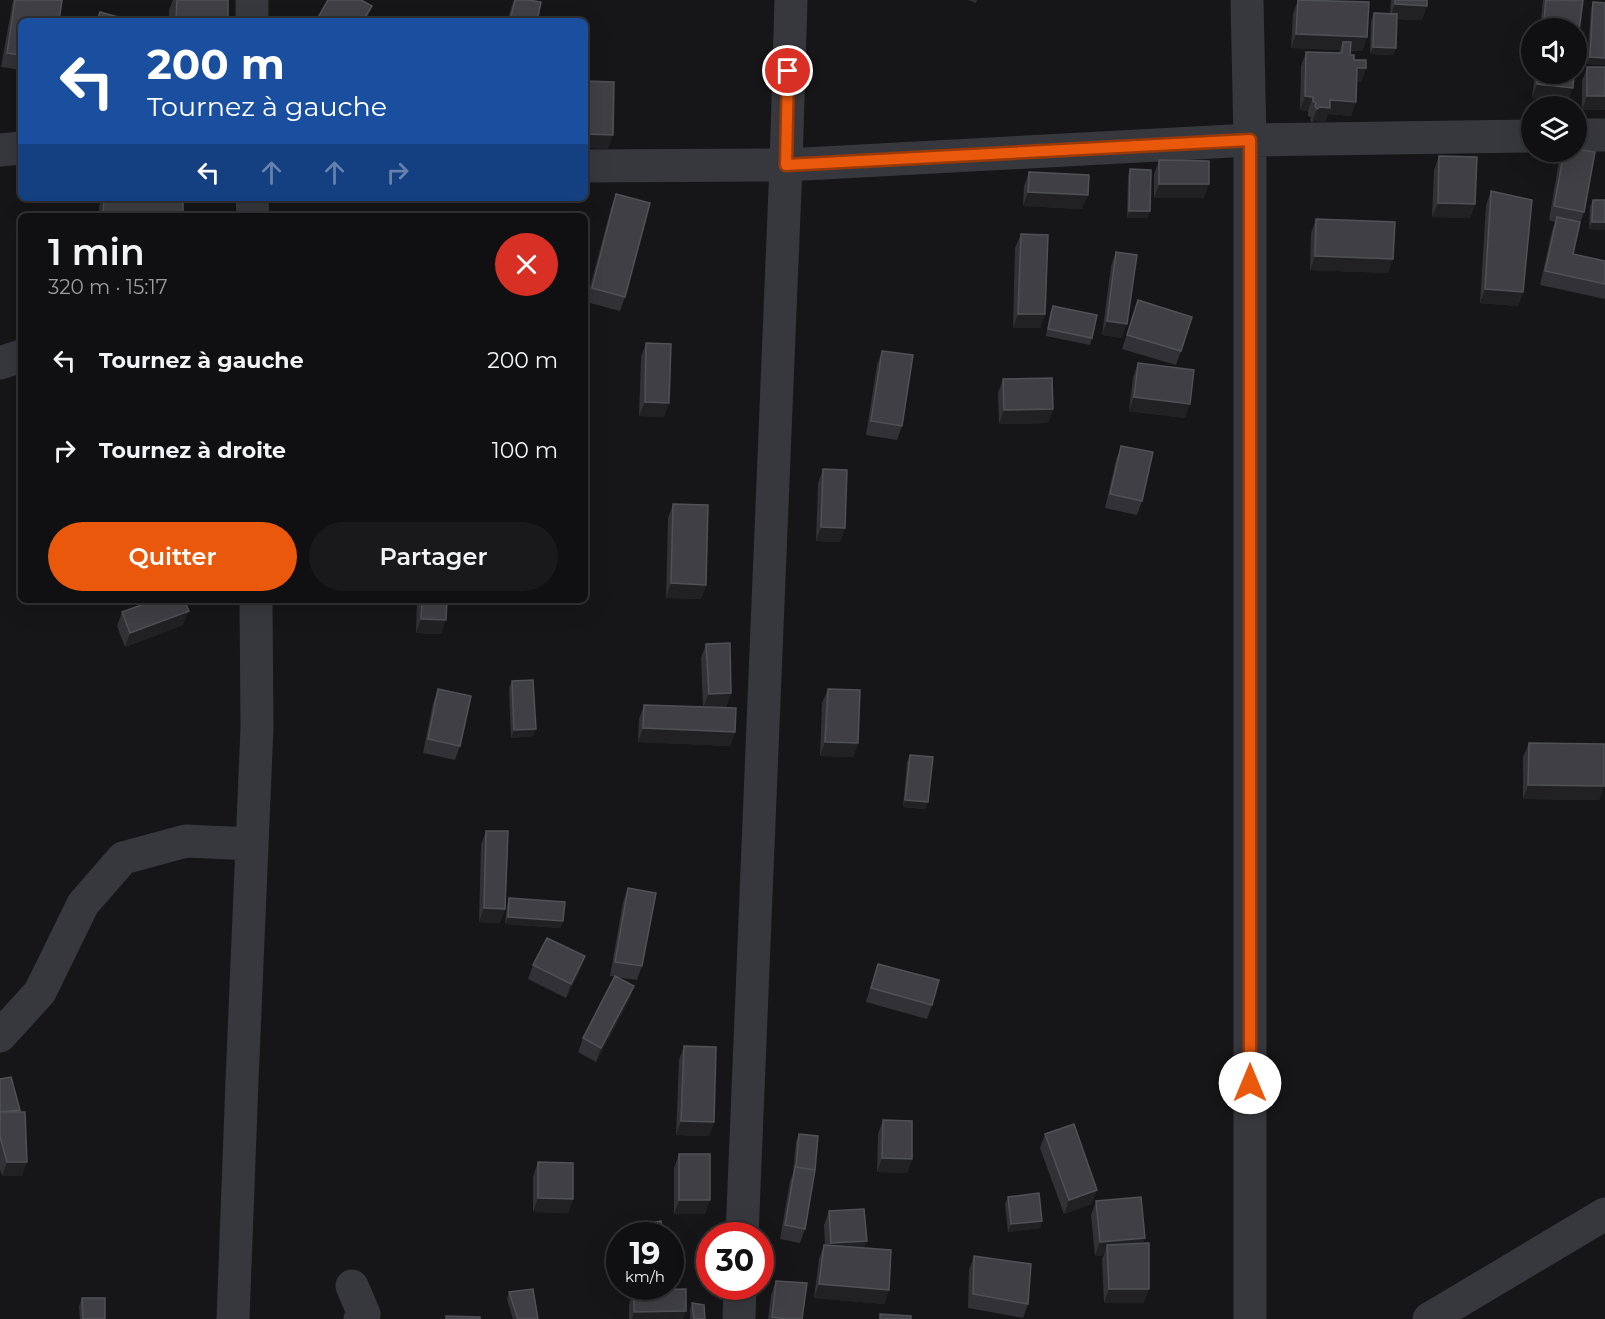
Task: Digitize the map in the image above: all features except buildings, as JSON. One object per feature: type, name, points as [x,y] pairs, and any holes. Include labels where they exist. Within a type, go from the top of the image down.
[{"type":"street","points":[[252,0],[252,18]]},
{"type":"street","points":[[743,1222],[791,0]]},
{"type":"street","points":[[1247,0],[1250,140],[1250,1319]]},
{"type":"street","points":[[1587,135],[1605,135]]},
{"type":"street","points":[[588,166],[786,165],[1250,140],[1521,136]]},
{"type":"street","points":[[0,150],[18,148]]},
{"type":"street","points":[[0,363],[18,357]]},
{"type":"street","points":[[233,1319],[257,728],[256,603]]},
{"type":"street","points":[[0,1036],[40,992],[82,904],[123,858],[186,841],[252,844]]},
{"type":"street","points":[[1429,1319],[1605,1214]]},
{"type":"street","points":[[352,1286],[364,1314],[360,1319]]},
{"type":"street","points":[[739,1319],[740,1300]]},
{"type":"route","points":[[788,71],[786,165],[1250,140],[1250,1083]]}]
